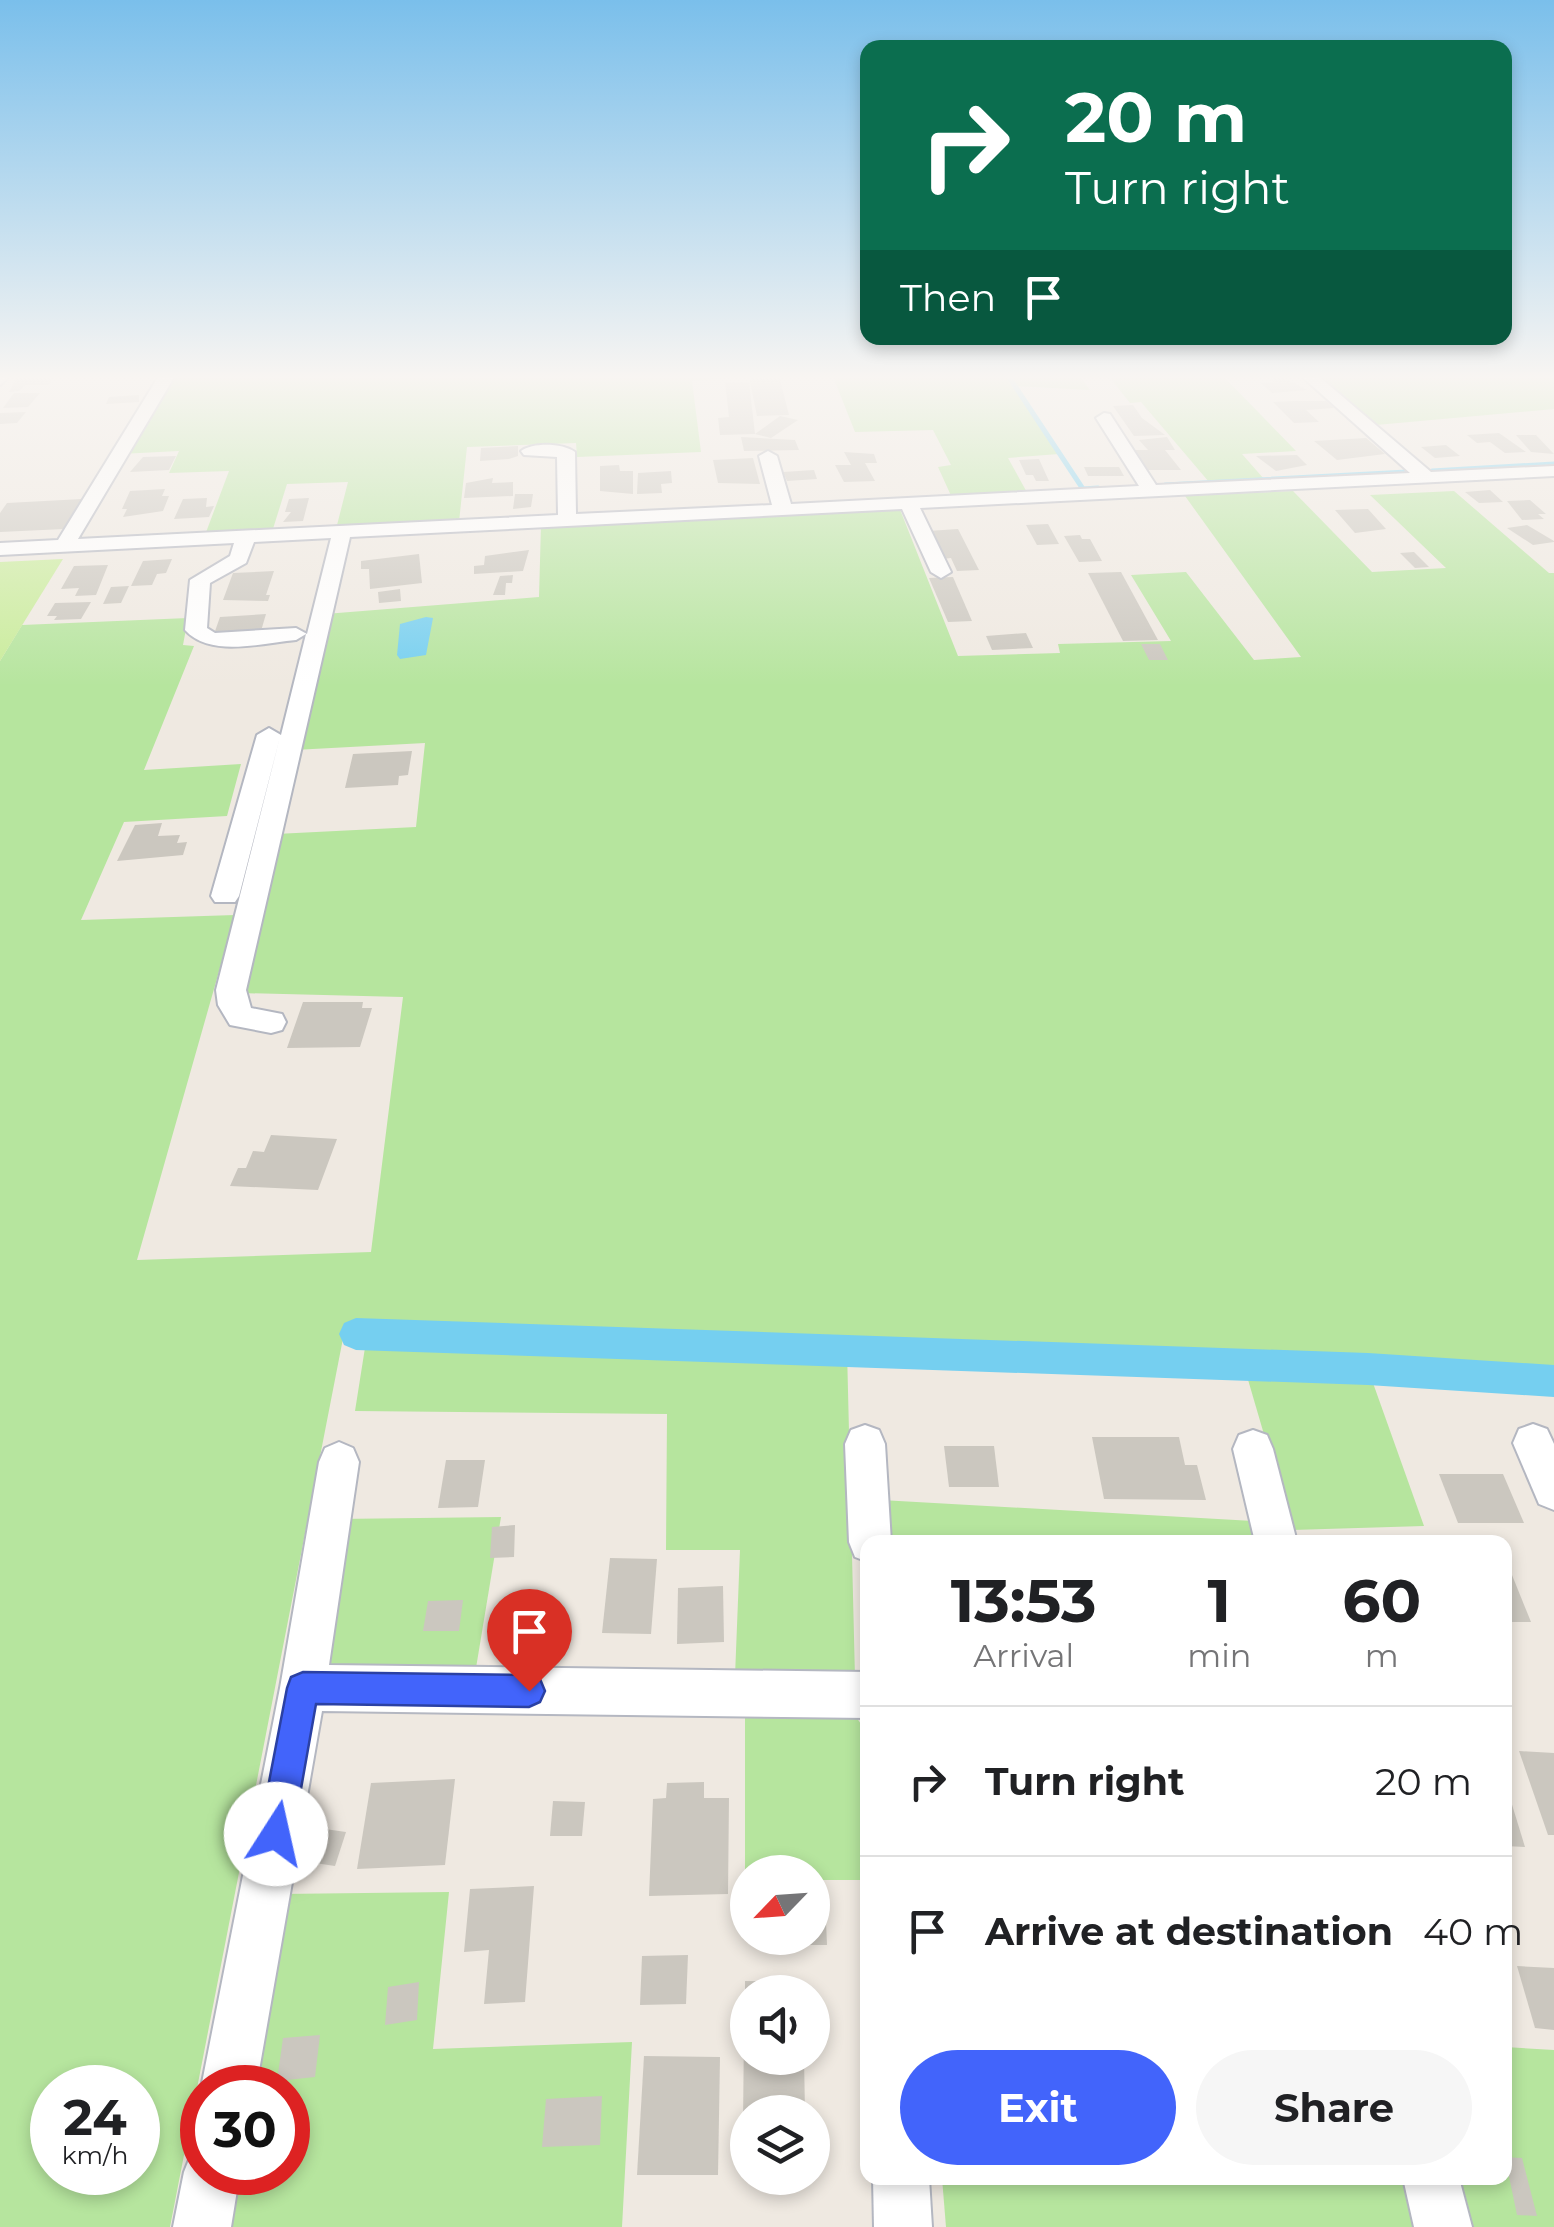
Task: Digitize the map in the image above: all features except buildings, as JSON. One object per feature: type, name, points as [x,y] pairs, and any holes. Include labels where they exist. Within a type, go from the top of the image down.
[{"type":"street","points":[[64,546],[105,478]]},
{"type":"street","points":[[566,478],[567,521]]},
{"type":"street","points":[[774,478],[784,510]]},
{"type":"street","points":[[1142,478],[1152,493]]},
{"type":"street","points":[[0,548],[1427,478]]},
{"type":"street","points":[[909,505],[941,572]]},
{"type":"street","points":[[225,896],[296,634],[332,532]]},
{"type":"street","points":[[271,1022],[241,1017],[233,1005],[231,990],[332,532]]},
{"type":"street","points":[[246,536],[239,559],[200,580],[196,630],[210,640],[296,634]]},
{"type":"street","points":[[1534,1442],[1554,1490]]},
{"type":"street","points":[[865,1444],[870,1535]]},
{"type":"street","points":[[1253,1449],[1274,1535]]},
{"type":"street","points":[[232,2065],[303,1688],[339,1462]]},
{"type":"street","points":[[303,1688],[860,1694]]},
{"type":"street","points":[[901,2185],[903,2227]]},
{"type":"street","points":[[1433,2185],[1443,2227]]},
{"type":"street","points":[[202,2227],[208,2195]]},
{"type":"green space","points":[[226,478],[464,478],[459,522],[336,529],[348,482],[287,484],[272,532],[205,535]]},
{"type":"green space","points":[[943,478],[1019,478],[1029,496],[953,500]]},
{"type":"green space","points":[[1206,478],[1264,479],[1209,482]]},
{"type":"green space","points":[[1293,491],[1372,572],[1446,568],[1370,495],[1454,491],[1549,573],[1554,573],[1554,1370],[1367,1358],[1232,1357],[346,1323],[202,2065],[180,2065],[180,2176],[170,2227],[0,2227],[0,661],[22,625],[188,618],[183,645],[194,646],[144,770],[241,764],[227,816],[124,822],[81,920],[235,915],[137,1260],[371,1252],[403,997],[239,993],[276,834],[416,827],[425,743],[294,750],[325,614],[539,597],[541,525],[899,507],[958,656],[1060,653],[1058,644],[1171,641],[1131,575],[1186,572],[1254,660],[1301,657],[1185,496]]},
{"type":"green space","points":[[63,559],[0,661],[0,562]]},
{"type":"green space","points":[[367,1335],[847,1350],[855,1677],[735,1676],[740,1550],[666,1550],[667,1414],[355,1411]]},
{"type":"green space","points":[[1244,1366],[1368,1369],[1424,1526],[1292,1530]]},
{"type":"green space","points":[[881,1500],[1253,1521],[1257,1535],[884,1535]]},
{"type":"green space","points":[[501,1517],[475,1674],[307,1670],[337,1519]]},
{"type":"green space","points":[[745,1706],[849,1707],[860,1723],[860,1880],[830,1880],[830,1855],[745,1855]]},
{"type":"green space","points":[[449,1892],[433,2049],[632,2042],[622,2227],[221,2227],[226,2195],[310,2195],[310,2065],[249,2065],[280,1894]]},
{"type":"green space","points":[[1512,2047],[1554,2050],[1554,2227],[1463,2227],[1452,2185],[1512,2185]]},
{"type":"green space","points":[[943,2185],[1419,2185],[1429,2227],[946,2227]]},
{"type":"water","points":[[433,618],[426,655],[400,659],[400,624]]},
{"type":"waterway","points":[[1076,478],[1083,489],[1098,488]]},
{"type":"waterway","points":[[1165,485],[1297,478]]},
{"type":"waterway","points":[[356,1334],[1368,1369],[1554,1381]]},
{"type":"route","points":[[276,1834],[303,1688],[529,1691]]}]
